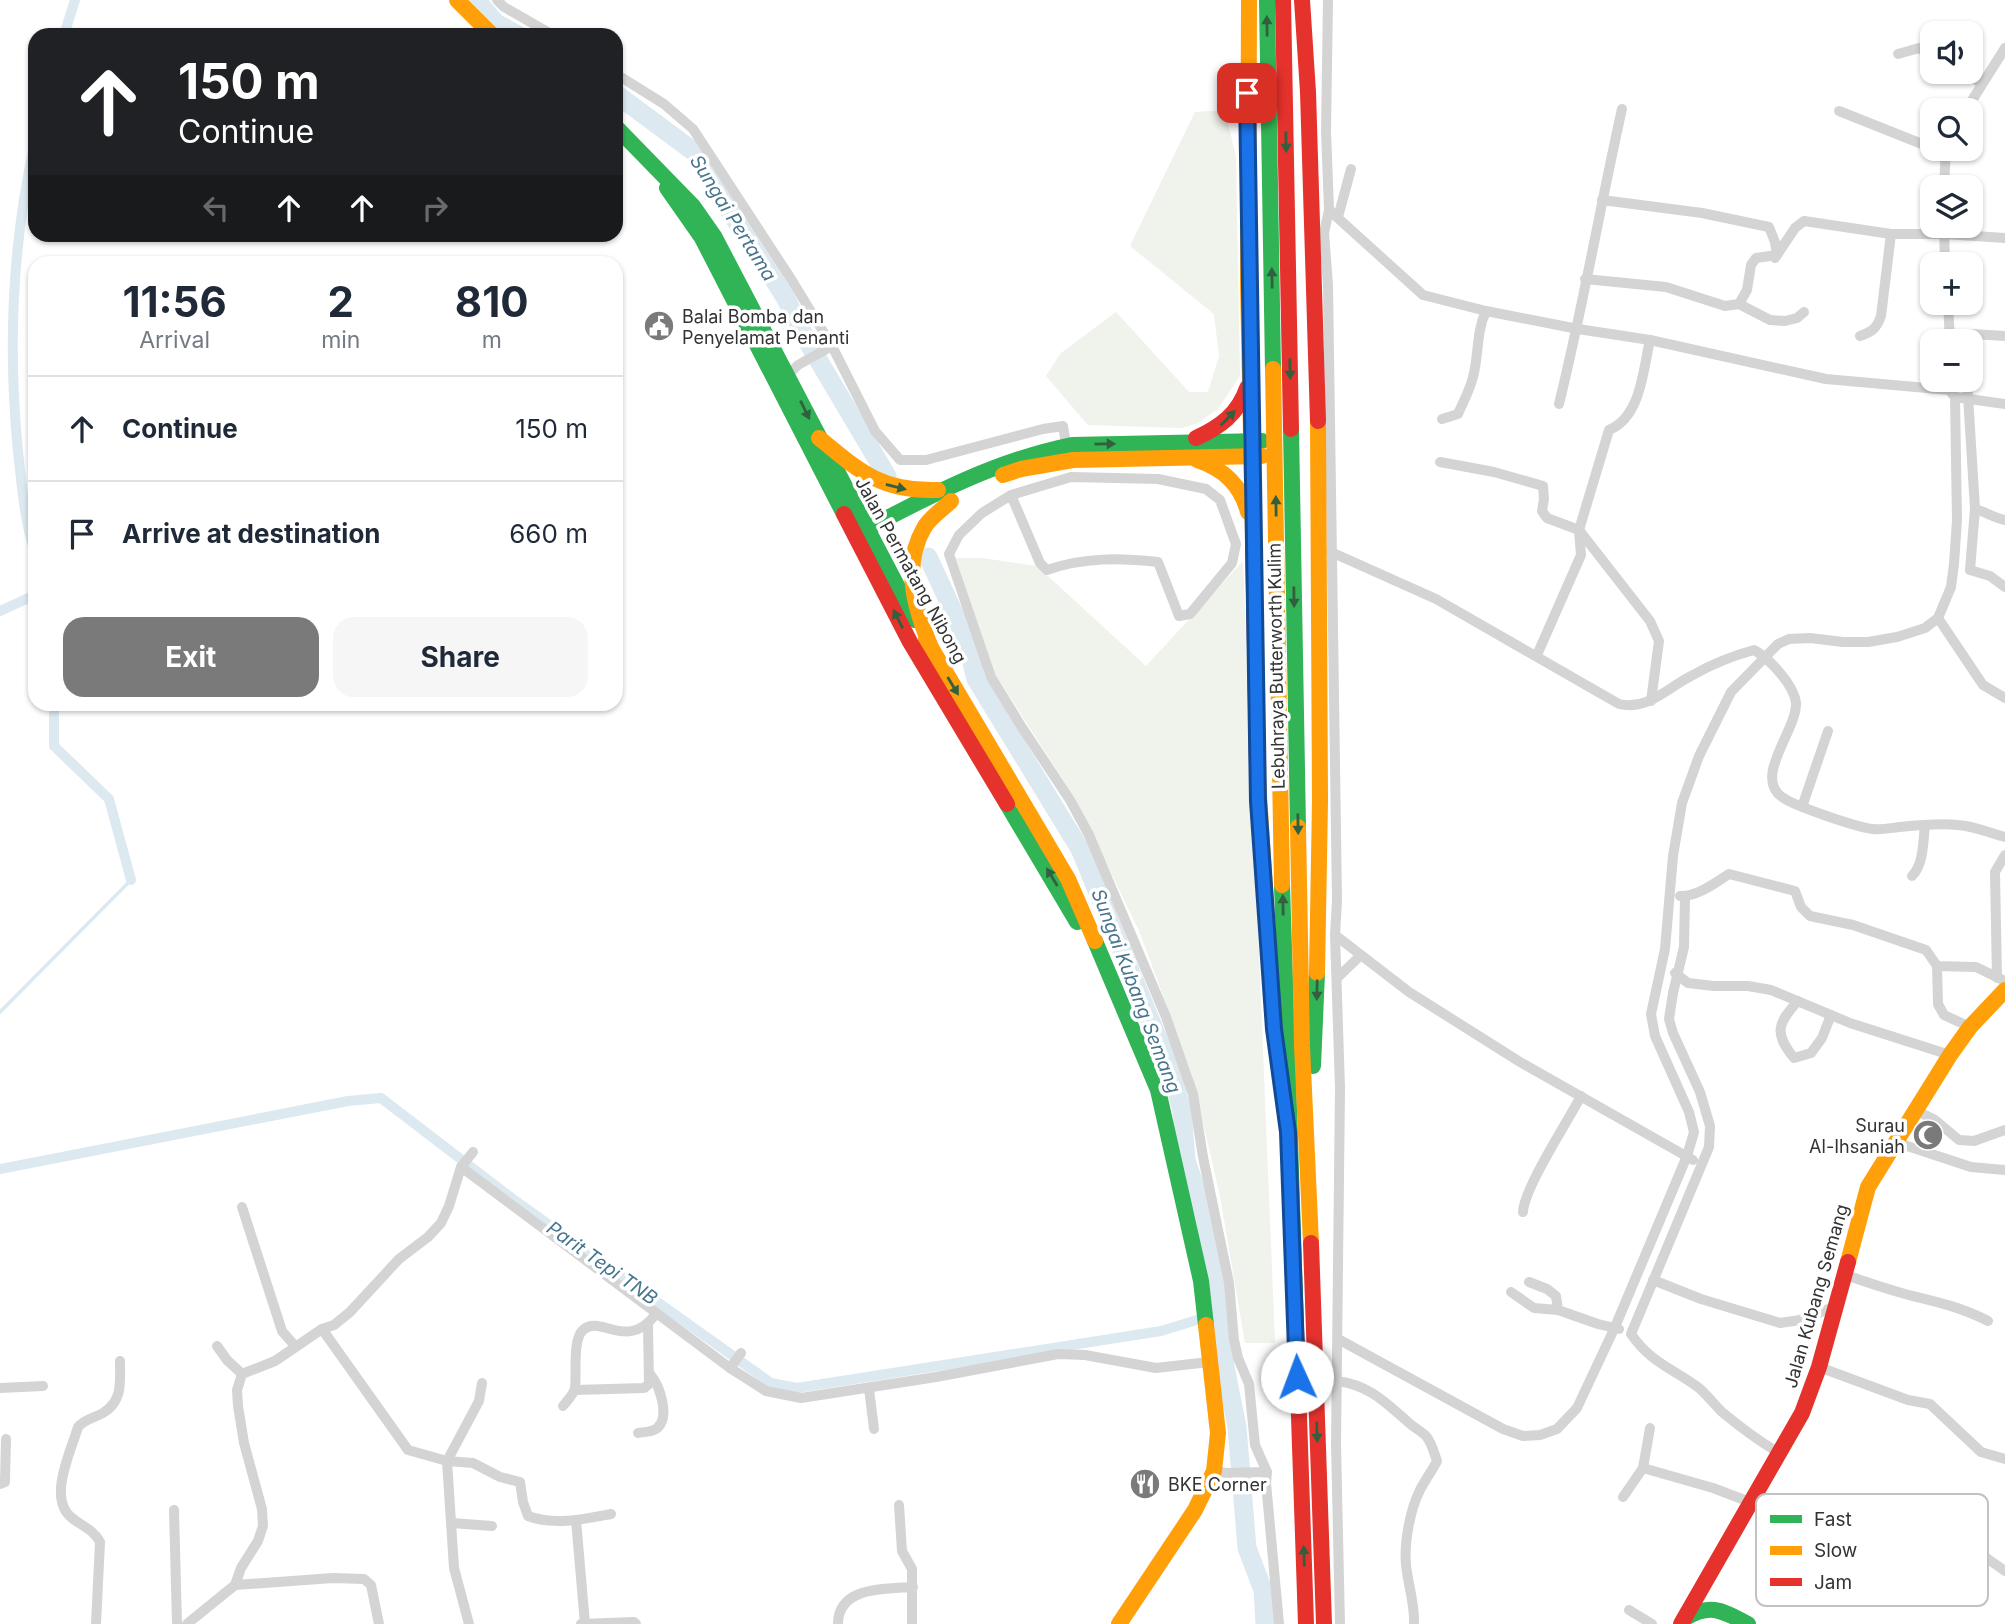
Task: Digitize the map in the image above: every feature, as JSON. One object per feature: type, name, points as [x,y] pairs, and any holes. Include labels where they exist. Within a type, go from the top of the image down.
[{"type":"main road","points":[[457,0],[485,28]]},
{"type":"main road","points":[[1249,0],[1247,93],[1250,376],[1258,801],[1274,1029],[1288,1132]]},
{"type":"main road","name":"Lebuhraya Butterworth Kulim","points":[[1267,0],[1288,1132],[1306,1624]]},
{"type":"main road","name":"Lebuhraya Butterworth Kulim","points":[[1283,0],[1301,1028],[1324,1624]]},
{"type":"main road","points":[[1302,0],[1319,447],[1317,1028],[1307,1131]]},
{"type":"main road","name":"Jalan Permatang Nibong","points":[[623,134],[693,206],[714,236],[793,370],[819,438],[910,642],[1122,1000]]},
{"type":"main road","name":"Jalan Permatang Nibong","points":[[655,165],[677,205],[702,238],[864,538],[1068,878],[1158,1090],[1201,1281],[1220,1472],[1119,1624]]},
{"type":"main road","points":[[1186,450],[1230,419],[1244,399],[1250,376]]},
{"type":"main road","points":[[819,438],[862,473],[888,487],[948,495]]},
{"type":"main road","points":[[864,538],[994,471],[1044,449],[1072,445],[1186,450],[1319,447]]},
{"type":"main road","points":[[1186,450],[1230,477],[1245,496],[1254,548]]},
{"type":"main road","points":[[932,650],[918,620],[913,589],[913,558],[924,528],[948,495]]},
{"type":"main road","name":"Jalan Kubang Semang","points":[[1683,1622],[1802,1413],[1819,1367],[1868,1187],[1950,1055],[2002,983]]},
{"type":"main road","points":[[1710,1572],[1708,1586],[1717,1608]]},
{"type":"main road","points":[[1683,1622],[1700,1609],[1717,1608],[1748,1624]]},
{"type":"street","points":[[497,0],[504,7],[541,28]]},
{"type":"street","points":[[1328,0],[1326,131],[1329,210],[1324,233],[1328,285],[1337,901],[1335,935],[1340,1088],[1336,1444],[1340,1624]]},
{"type":"street","points":[[1983,81],[2005,48]]},
{"type":"street","points":[[1898,54],[1920,49]]},
{"type":"street","points":[[623,78],[664,104],[693,129],[876,431],[900,460],[926,460],[1063,426],[1071,477]]},
{"type":"street","points":[[1559,404],[1578,329],[1585,279],[1622,109]]},
{"type":"street","points":[[1839,111],[1920,142]]},
{"type":"street","points":[[1338,217],[1351,169]]},
{"type":"street","points":[[1602,200],[1702,213],[1769,227],[1775,242],[1775,258]]},
{"type":"street","points":[[1329,210],[1423,295],[1486,311],[1650,340],[1826,379],[1920,386]]},
{"type":"street","points":[[1775,258],[1795,228],[1804,221],[1891,234],[1920,232]]},
{"type":"street","points":[[1860,337],[1871,332],[1881,316],[1891,234]]},
{"type":"street","points":[[1983,235],[2005,238]]},
{"type":"street","points":[[1739,304],[1747,290],[1751,265],[1756,258],[1775,258]]},
{"type":"street","points":[[1585,279],[1666,287],[1725,306],[1739,304],[1770,320],[1797,318],[1804,312]]},
{"type":"street","points":[[1443,419],[1458,414],[1464,401],[1473,378],[1480,321],[1486,311]]},
{"type":"street","points":[[1983,335],[2005,336]]},
{"type":"street","points":[[1537,655],[1581,555],[1579,530],[1609,430],[1628,417],[1634,404],[1650,340]]},
{"type":"street","points":[[793,370],[827,348]]},
{"type":"street","points":[[1338,1339],[1503,1429],[1523,1436],[1557,1429],[1577,1408],[1615,1327],[1687,1156],[1694,1132],[1689,1112],[1655,1036],[1651,1014],[1663,967],[1673,856],[1682,803],[1699,756],[1731,692],[1769,661],[1778,644],[1790,639],[1810,638],[1868,642],[1925,628],[1938,618],[1951,587],[1957,520],[1952,392]]},
{"type":"street","points":[[1957,392],[1969,400],[2005,404]]},
{"type":"street","points":[[1968,392],[1975,509],[1970,570],[1990,576],[2005,587]]},
{"type":"street","points":[[1440,462],[1494,472],[1543,486],[1542,511],[1547,518],[1579,530],[1650,621],[1659,641],[1651,701]]},
{"type":"street","points":[[1011,495],[1040,563],[1047,570],[1069,562],[1121,558],[1158,562],[1180,616],[1190,614],[1232,563],[1236,544],[1220,500],[1206,489],[1158,479],[1071,477],[1011,495],[982,513],[959,535],[949,554],[991,677],[1070,800],[1089,835],[1129,927],[1194,1094],[1203,1157],[1229,1283],[1238,1358],[1249,1384],[1255,1445],[1266,1483],[1279,1624]]},
{"type":"street","points":[[1975,509],[2005,520]]},
{"type":"street","points":[[1332,552],[1436,599],[1619,704],[1631,707],[1651,701],[1690,676],[1730,657],[1754,650],[1769,661],[1784,679],[1796,702],[1793,721],[1774,764],[1772,780],[1774,789],[1781,797],[1802,807],[1872,830],[1961,825],[2005,837]]},
{"type":"street","points":[[1938,618],[1983,685],[2005,698]]},
{"type":"street","points":[[1802,807],[1828,731]]},
{"type":"street","points":[[1912,876],[1916,872],[1922,852],[1925,825]]},
{"type":"street","points":[[2002,983],[1995,872],[2005,855]]},
{"type":"street","points":[[1671,895],[1685,897],[1699,892],[1729,874],[1795,891],[1801,907],[1810,916],[1853,925],[1926,950],[1937,966],[1938,1003],[1944,1015],[1970,1027]]},
{"type":"street","points":[[1631,1334],[1709,1147],[1710,1126],[1700,1092],[1672,1033],[1669,1018],[1684,947],[1685,897]]},
{"type":"street","points":[[1335,935],[1409,992],[1520,1062],[1701,1165]]},
{"type":"street","points":[[1337,978],[1360,956]]},
{"type":"street","points":[[1937,966],[1976,967],[2002,983]]},
{"type":"street","points":[[1663,967],[1679,974],[1688,983],[1772,990],[1831,1015],[1950,1055]]},
{"type":"street","points":[[1798,1001],[1784,1016],[1780,1031],[1782,1044],[1794,1058],[1811,1053],[1822,1038],[1831,1015]]},
{"type":"street","points":[[1523,1212],[1523,1205],[1540,1170],[1581,1096]]},
{"type":"street","points":[[1915,1110],[1936,1120],[1959,1140],[1975,1141],[2005,1130]]},
{"type":"street","points":[[1895,1142],[1971,1167],[2005,1170]]},
{"type":"street","points":[[242,1374],[275,1361],[351,1312],[399,1259],[428,1237],[441,1223],[467,1159],[656,1314],[766,1391],[801,1398],[869,1389],[1058,1354],[1084,1355],[1156,1368],[1209,1362]]},
{"type":"street","points":[[242,1207],[282,1331],[295,1346]]},
{"type":"street","points":[[1843,1274],[1905,1294],[1936,1300],[1974,1313],[1988,1321]]},
{"type":"street","points":[[1653,1280],[1701,1299],[1780,1323],[1800,1320],[1834,1307]]},
{"type":"street","points":[[1529,1282],[1556,1296],[1558,1310]]},
{"type":"street","points":[[1511,1292],[1535,1308],[1558,1310],[1631,1334],[1643,1351],[1655,1361],[1701,1390],[1754,1438],[1779,1453]]},
{"type":"street","points":[[563,1406],[575,1391],[574,1371],[580,1334],[586,1327],[639,1331],[648,1325],[656,1314]]},
{"type":"street","points":[[575,1391],[644,1388],[649,1384],[648,1325]]},
{"type":"street","points":[[321,1329],[408,1450],[447,1461],[473,1462],[500,1477],[520,1482],[528,1516],[537,1520],[576,1520],[611,1514]]},
{"type":"street","points":[[217,1346],[242,1374]]},
{"type":"street","points":[[731,1367],[741,1353]]},
{"type":"street","points":[[96,1624],[100,1542],[93,1532],[67,1515],[61,1505],[60,1491],[78,1426],[105,1412],[117,1400],[120,1393],[120,1362]]},
{"type":"street","points":[[1819,1367],[1908,1400],[1930,1404],[1981,1452],[2005,1459]]},
{"type":"street","points":[[189,1623],[235,1585],[263,1526],[237,1406],[237,1390],[242,1374]]},
{"type":"street","points":[[638,1433],[657,1428],[661,1423],[662,1394],[650,1374]]},
{"type":"street","points":[[1337,1381],[1360,1385],[1376,1394],[1425,1434],[1433,1447],[1437,1461],[1419,1491],[1411,1515],[1407,1541],[1406,1563],[1414,1624]]},
{"type":"street","points":[[469,1624],[454,1568],[447,1461],[479,1401],[482,1383]]},
{"type":"street","points":[[0,1388],[43,1386]]},
{"type":"street","points":[[869,1389],[874,1429]]},
{"type":"street","points":[[1623,1497],[1643,1468],[1650,1429]]},
{"type":"street","points":[[0,1484],[5,1482],[6,1439]]},
{"type":"street","points":[[1643,1468],[1713,1488],[1750,1502]]},
{"type":"street","points":[[1220,1472],[1264,1473]]},
{"type":"street","points":[[899,1505],[902,1551],[912,1569],[912,1624]]},
{"type":"street","points":[[174,1510],[177,1624]]},
{"type":"street","points":[[576,1520],[583,1624],[636,1624]]},
{"type":"street","points":[[452,1523],[492,1526]]},
{"type":"street","points":[[1988,1559],[2005,1571]]},
{"type":"street","points":[[235,1585],[333,1578],[364,1579],[371,1585],[379,1624]]},
{"type":"street","points":[[838,1624],[838,1615],[846,1600],[859,1594],[913,1587]]},
{"type":"street","points":[[1629,1611],[1652,1624]]},
{"type":"shaded area","points":[[1225,110],[1236,157],[1240,376],[1218,409],[1198,423],[1182,428],[1088,425],[1046,376],[1061,353],[1116,312],[1189,392],[1208,392],[1219,356],[1214,314],[1130,246],[1195,112]]},
{"type":"shaded area","points":[[956,558],[982,558],[1037,566],[1146,666],[1243,561],[1275,1343],[1245,1343],[1220,1196],[1192,1075],[1140,933],[1076,800],[995,674]]},
{"type":"waterway","points":[[66,28],[75,0]]},
{"type":"waterway","name":"Sungai Pertama","points":[[476,0],[496,23],[505,28]]},
{"type":"waterway","name":"Sungai Pertama","points":[[623,99],[697,154],[707,168],[727,207],[785,297],[807,341],[887,476]]},
{"type":"waterway","points":[[28,175],[17,257],[13,335],[18,452],[28,525]]},
{"type":"waterway","name":"Sungai Kubang Semang","points":[[928,557],[966,639],[976,679],[1080,849],[1171,1070],[1182,1111],[1186,1160],[1205,1217],[1225,1366],[1237,1427],[1247,1548],[1263,1590],[1265,1624]]},
{"type":"waterway","points":[[0,611],[28,598]]},
{"type":"waterway","points":[[54,711],[54,746],[109,799],[131,880]]},
{"type":"waterway","points":[[0,1012],[131,880]]},
{"type":"waterway","name":"Parit Tepi TNB","points":[[0,1169],[348,1101],[381,1098],[513,1199],[771,1383],[797,1388],[1161,1331],[1220,1313]]},
{"type":"traffic: fast","points":[[1267,0],[1273,369]]},
{"type":"traffic: fast","points":[[623,134],[693,206],[714,236],[915,620]]},
{"type":"traffic: fast","points":[[667,188],[702,238],[844,514]]},
{"type":"traffic: fast","points":[[1291,429],[1298,827]]},
{"type":"traffic: fast","points":[[855,535],[960,482],[1015,461],[1072,445],[1262,441]]},
{"type":"traffic: fast","points":[[1007,804],[1077,922]]},
{"type":"traffic: fast","points":[[1282,885],[1295,1298]]},
{"type":"traffic: fast","points":[[1095,941],[1158,1090],[1201,1281],[1206,1325]]},
{"type":"traffic: fast","points":[[1313,1066],[1317,973]]},
{"type":"traffic: fast","points":[[1684,1619],[1701,1611],[1716,1610],[1748,1624]]},
{"type":"traffic: slow","points":[[457,0],[485,28]]},
{"type":"traffic: slow","points":[[1249,0],[1248,283],[1253,535]]},
{"type":"traffic: slow","points":[[1273,369],[1282,885]]},
{"type":"traffic: slow","points":[[1317,973],[1320,801],[1318,421]]},
{"type":"traffic: slow","points":[[819,438],[873,478],[902,488],[938,490]]},
{"type":"traffic: slow","points":[[1003,475],[1073,460],[1262,456]]},
{"type":"traffic: slow","points":[[1197,460],[1230,479],[1241,494],[1248,512]]},
{"type":"traffic: slow","points":[[932,650],[916,605],[913,558],[927,524],[951,501]]},
{"type":"traffic: slow","points":[[926,639],[1068,879],[1095,941]]},
{"type":"traffic: slow","points":[[1257,763],[1272,999]]},
{"type":"traffic: slow","points":[[1298,827],[1302,1046],[1311,1243]]},
{"type":"traffic: slow","points":[[1848,1262],[1868,1187],[1950,1055],[1970,1027],[2005,990]]},
{"type":"traffic: slow","points":[[1119,1624],[1195,1510],[1214,1471],[1218,1433],[1206,1325]]},
{"type":"traffic: jam","points":[[1283,0],[1291,429]]},
{"type":"traffic: jam","points":[[1302,0],[1308,92],[1318,421]]},
{"type":"traffic: jam","points":[[1196,438],[1227,419],[1239,405],[1247,388]]},
{"type":"traffic: jam","points":[[844,514],[910,642],[1007,804]]},
{"type":"traffic: jam","points":[[1253,535],[1257,763]]},
{"type":"traffic: jam","points":[[1311,1243],[1324,1624]]},
{"type":"traffic: jam","points":[[1681,1624],[1802,1413],[1819,1367],[1848,1262]]},
{"type":"traffic: jam","points":[[1295,1298],[1306,1624]]},
{"type":"place","name":"Balai Bomba dan Penyelamat Penanti","points":[[659,326]]},
{"type":"place","name":"Surau Al-Ihsaniah","points":[[1928,1135]]},
{"type":"place","name":"BKE Corner","points":[[1145,1484]]},
{"type":"route","points":[[1247,93],[1258,801],[1274,1029],[1288,1132],[1297,1377]]}]
